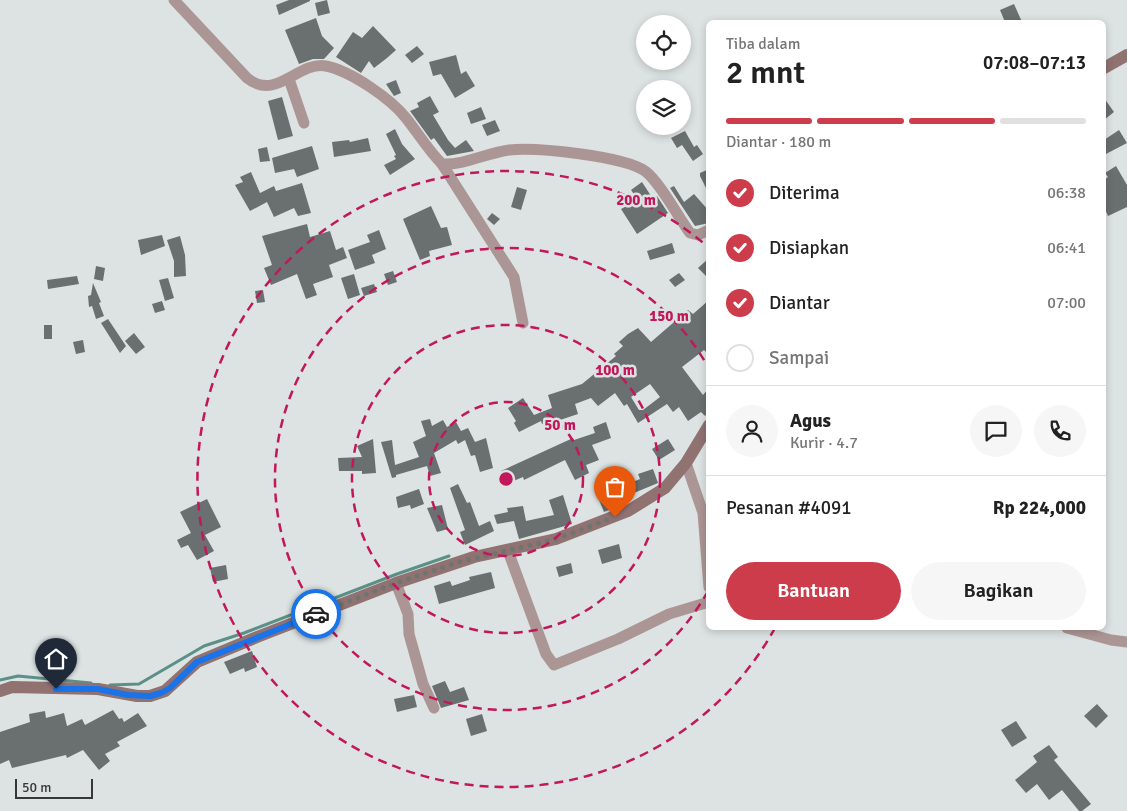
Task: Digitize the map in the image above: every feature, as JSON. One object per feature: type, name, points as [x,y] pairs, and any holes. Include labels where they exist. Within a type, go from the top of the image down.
[{"type":"street","points":[[174,0],[252,82],[264,87],[319,66],[329,67],[345,74],[395,106],[442,164],[514,277],[522,323]]},
{"type":"street","points":[[1106,67],[1127,55]]},
{"type":"street","points":[[289,79],[304,123]]},
{"type":"street","points":[[442,164],[459,163],[509,150],[534,149],[623,163],[648,173],[690,233],[698,235],[706,231]]},
{"type":"street","points":[[0,690],[12,688],[98,689],[138,696],[161,693],[170,688],[197,662],[396,583],[474,557],[508,551],[575,533],[628,511],[665,488],[686,463],[706,430]]},
{"type":"street","points":[[686,463],[703,513],[706,550]]},
{"type":"street","points":[[508,551],[546,654],[554,665],[618,639],[669,614],[706,603]]},
{"type":"street","points":[[396,583],[408,614],[409,634],[423,684],[434,708]]},
{"type":"street","points":[[1074,630],[1127,642]]},
{"type":"building","points":[[289,0],[310,1],[279,15],[276,5]]},
{"type":"building","points":[[327,0],[330,13],[318,16],[315,3]]},
{"type":"building","points":[[1014,4],[1021,20],[1004,20],[1000,10]]},
{"type":"building","points":[[316,18],[322,36],[334,48],[324,59],[313,59],[299,64],[285,30]]},
{"type":"building","points":[[373,26],[396,50],[374,68],[369,61],[361,73],[336,57],[353,32],[362,38]]},
{"type":"building","points":[[417,46],[424,54],[412,63],[405,55]]},
{"type":"building","points":[[456,55],[461,74],[466,71],[475,86],[455,98],[441,74],[433,76],[429,62]]},
{"type":"building","points":[[396,80],[401,93],[394,96],[386,84]]},
{"type":"building","points":[[430,96],[439,112],[433,115],[448,140],[455,148],[466,140],[474,151],[447,156],[434,138],[431,140],[410,111],[419,107],[417,103]]},
{"type":"building","points":[[282,97],[293,136],[278,140],[268,101]]},
{"type":"building","points":[[1106,101],[1114,112],[1106,118]]},
{"type":"building","points":[[481,107],[486,119],[471,124],[467,113]]},
{"type":"building","points":[[495,120],[500,131],[487,136],[482,125]]},
{"type":"building","points":[[395,129],[402,144],[415,159],[390,175],[384,165],[396,159],[394,156],[396,155],[386,134]]},
{"type":"building","points":[[1119,130],[1127,143],[1106,154],[1106,139]]},
{"type":"building","points":[[677,135],[687,135],[694,147],[697,145],[703,154],[693,161],[682,145],[677,148],[671,138]]},
{"type":"building","points":[[368,138],[371,151],[334,157],[332,142],[349,140],[350,142]]},
{"type":"building","points":[[312,146],[319,169],[297,177],[294,169],[275,173],[272,158]]},
{"type":"building","points":[[267,147],[270,161],[260,162],[258,149]]},
{"type":"building","points":[[1116,166],[1127,185],[1127,207],[1108,216],[1106,212],[1106,178],[1108,177],[1106,172]]},
{"type":"building","points":[[706,170],[706,188],[700,176],[700,173]]},
{"type":"building","points":[[251,172],[260,193],[274,186],[276,191],[302,183],[311,213],[298,216],[294,208],[274,217],[267,202],[250,211],[235,185],[243,182],[240,177]]},
{"type":"building","points":[[642,182],[653,199],[657,196],[668,213],[637,234],[621,209],[638,200],[631,190]]},
{"type":"building","points":[[674,186],[684,202],[694,194],[706,208],[706,224],[695,226],[670,188]]},
{"type":"building","points":[[517,187],[527,190],[521,210],[511,207]]},
{"type":"building","points":[[431,206],[441,228],[447,227],[452,245],[429,251],[430,256],[420,260],[403,219]]},
{"type":"building","points":[[492,213],[500,219],[494,225],[487,219]]},
{"type":"building","points":[[307,224],[310,237],[330,231],[336,250],[343,247],[347,258],[329,265],[333,277],[313,284],[317,295],[306,299],[297,274],[271,285],[264,268],[272,265],[262,236]]},
{"type":"building","points":[[379,230],[386,249],[372,255],[375,263],[355,270],[348,250],[370,242],[367,235]]},
{"type":"building","points":[[162,235],[165,246],[141,255],[138,240]]},
{"type":"building","points":[[180,236],[185,255],[186,276],[174,277],[174,261],[167,240]]},
{"type":"building","points":[[672,243],[675,253],[650,260],[647,251]]},
{"type":"building","points":[[706,261],[706,276],[698,268]]},
{"type":"building","points":[[96,266],[105,268],[103,281],[94,279]]},
{"type":"building","points":[[393,271],[397,282],[388,285],[384,274]]},
{"type":"building","points":[[679,273],[685,280],[675,287],[669,280]]},
{"type":"building","points":[[354,274],[360,295],[348,299],[341,278]]},
{"type":"building","points":[[77,276],[79,284],[48,289],[47,280]]},
{"type":"building","points":[[168,278],[174,298],[165,301],[159,280]]},
{"type":"building","points":[[93,283],[101,302],[99,303],[104,316],[96,319],[92,306],[89,307],[88,296],[91,295]]},
{"type":"building","points":[[374,284],[377,292],[364,296],[361,288]]},
{"type":"building","points":[[263,290],[265,302],[257,303],[255,291]]},
{"type":"building","points":[[162,301],[165,310],[155,313],[152,304]]},
{"type":"building","points":[[706,303],[706,352],[704,350],[682,367],[703,395],[706,392],[705,416],[701,412],[688,421],[679,407],[673,412],[667,404],[638,423],[627,404],[624,406],[615,393],[598,406],[591,398],[575,404],[578,414],[554,422],[553,420],[542,424],[541,421],[519,432],[514,423],[516,421],[508,408],[523,398],[534,415],[552,408],[548,395],[582,384],[616,356],[614,354],[623,346],[619,342],[628,334],[638,328],[651,342],[688,310],[693,314]],"holes":[[[650,384],[660,397],[643,410],[639,410],[631,397]]]},
{"type":"building","points":[[108,319],[126,346],[120,353],[101,323]]},
{"type":"building","points":[[44,325],[52,325],[52,339],[44,339]]},
{"type":"building","points":[[134,333],[145,347],[136,354],[125,341]]},
{"type":"building","points":[[83,340],[85,352],[76,354],[73,342]]},
{"type":"building","points":[[430,419],[432,426],[443,420],[447,427],[456,422],[461,431],[468,428],[475,442],[486,438],[493,468],[480,472],[475,455],[471,456],[465,440],[458,444],[456,440],[434,453],[441,473],[430,476],[427,466],[396,475],[396,477],[392,478],[381,442],[392,440],[395,465],[419,457],[413,442],[426,436],[421,421]]},
{"type":"building","points":[[606,422],[611,438],[592,445],[599,460],[586,465],[589,473],[575,480],[565,460],[524,480],[523,477],[506,484],[501,471],[573,438],[574,440],[595,433],[593,427]]},
{"type":"building","points":[[373,439],[376,473],[362,474],[362,471],[339,471],[338,458],[362,457],[357,446]]},
{"type":"building","points":[[668,439],[675,450],[659,460],[652,449]]},
{"type":"building","points":[[653,469],[658,483],[629,495],[625,485],[640,479],[638,474]]},
{"type":"building","points":[[458,484],[467,503],[470,502],[479,526],[490,521],[494,531],[465,545],[460,532],[465,530],[450,488]]},
{"type":"building","points":[[419,489],[424,504],[411,509],[410,505],[398,508],[396,497]]},
{"type":"building","points":[[610,491],[616,507],[604,512],[597,495]]},
{"type":"building","points":[[563,495],[572,524],[519,539],[514,521],[497,524],[494,515],[508,512],[507,508],[523,506],[526,521],[554,515],[549,500]]},
{"type":"building","points":[[207,499],[221,527],[205,535],[214,551],[197,560],[188,545],[181,548],[177,540],[191,533],[180,512]]},
{"type":"building","points":[[442,505],[448,529],[437,532],[427,508]]},
{"type":"building","points":[[619,544],[622,558],[602,564],[598,550]]},
{"type":"building","points":[[571,563],[573,573],[559,577],[556,567]]},
{"type":"building","points":[[226,565],[228,579],[213,582],[210,568]]},
{"type":"building","points":[[491,572],[495,588],[439,604],[434,586],[450,581],[452,586],[470,580],[469,577]]},
{"type":"building","points":[[252,651],[257,667],[245,672],[244,668],[230,674],[224,662]]},
{"type":"building","points":[[445,681],[450,692],[464,687],[469,700],[441,708],[432,686]]},
{"type":"building","points":[[414,695],[417,707],[397,712],[394,699]]},
{"type":"building","points":[[1097,704],[1108,716],[1096,728],[1084,716]]},
{"type":"building","points":[[113,710],[119,719],[122,718],[124,722],[138,713],[147,726],[117,742],[120,746],[105,754],[110,761],[99,770],[83,750],[67,758],[66,755],[12,768],[9,760],[0,764],[0,732],[30,722],[29,714],[45,711],[46,718],[64,713],[67,726],[82,719],[85,725]]},
{"type":"building","points":[[482,714],[487,731],[471,736],[466,719]]},
{"type":"building","points":[[1016,721],[1027,738],[1012,747],[1001,730]]},
{"type":"building","points":[[1049,745],[1058,757],[1054,760],[1091,804],[1082,811],[1079,811],[1062,790],[1049,800],[1037,784],[1026,793],[1015,780],[1037,762],[1033,756]]},
{"type":"waterway","points":[[110,685],[139,684],[204,646],[244,633],[449,556]]},
{"type":"waterway","points":[[0,680],[18,676],[91,683]]},
{"type":"way so far","points":[[316,614],[396,583],[474,557],[556,539],[615,517]]},
{"type":"route","points":[[56,689],[98,689],[128,695],[150,696],[161,693],[170,688],[197,662],[316,614]]}]
